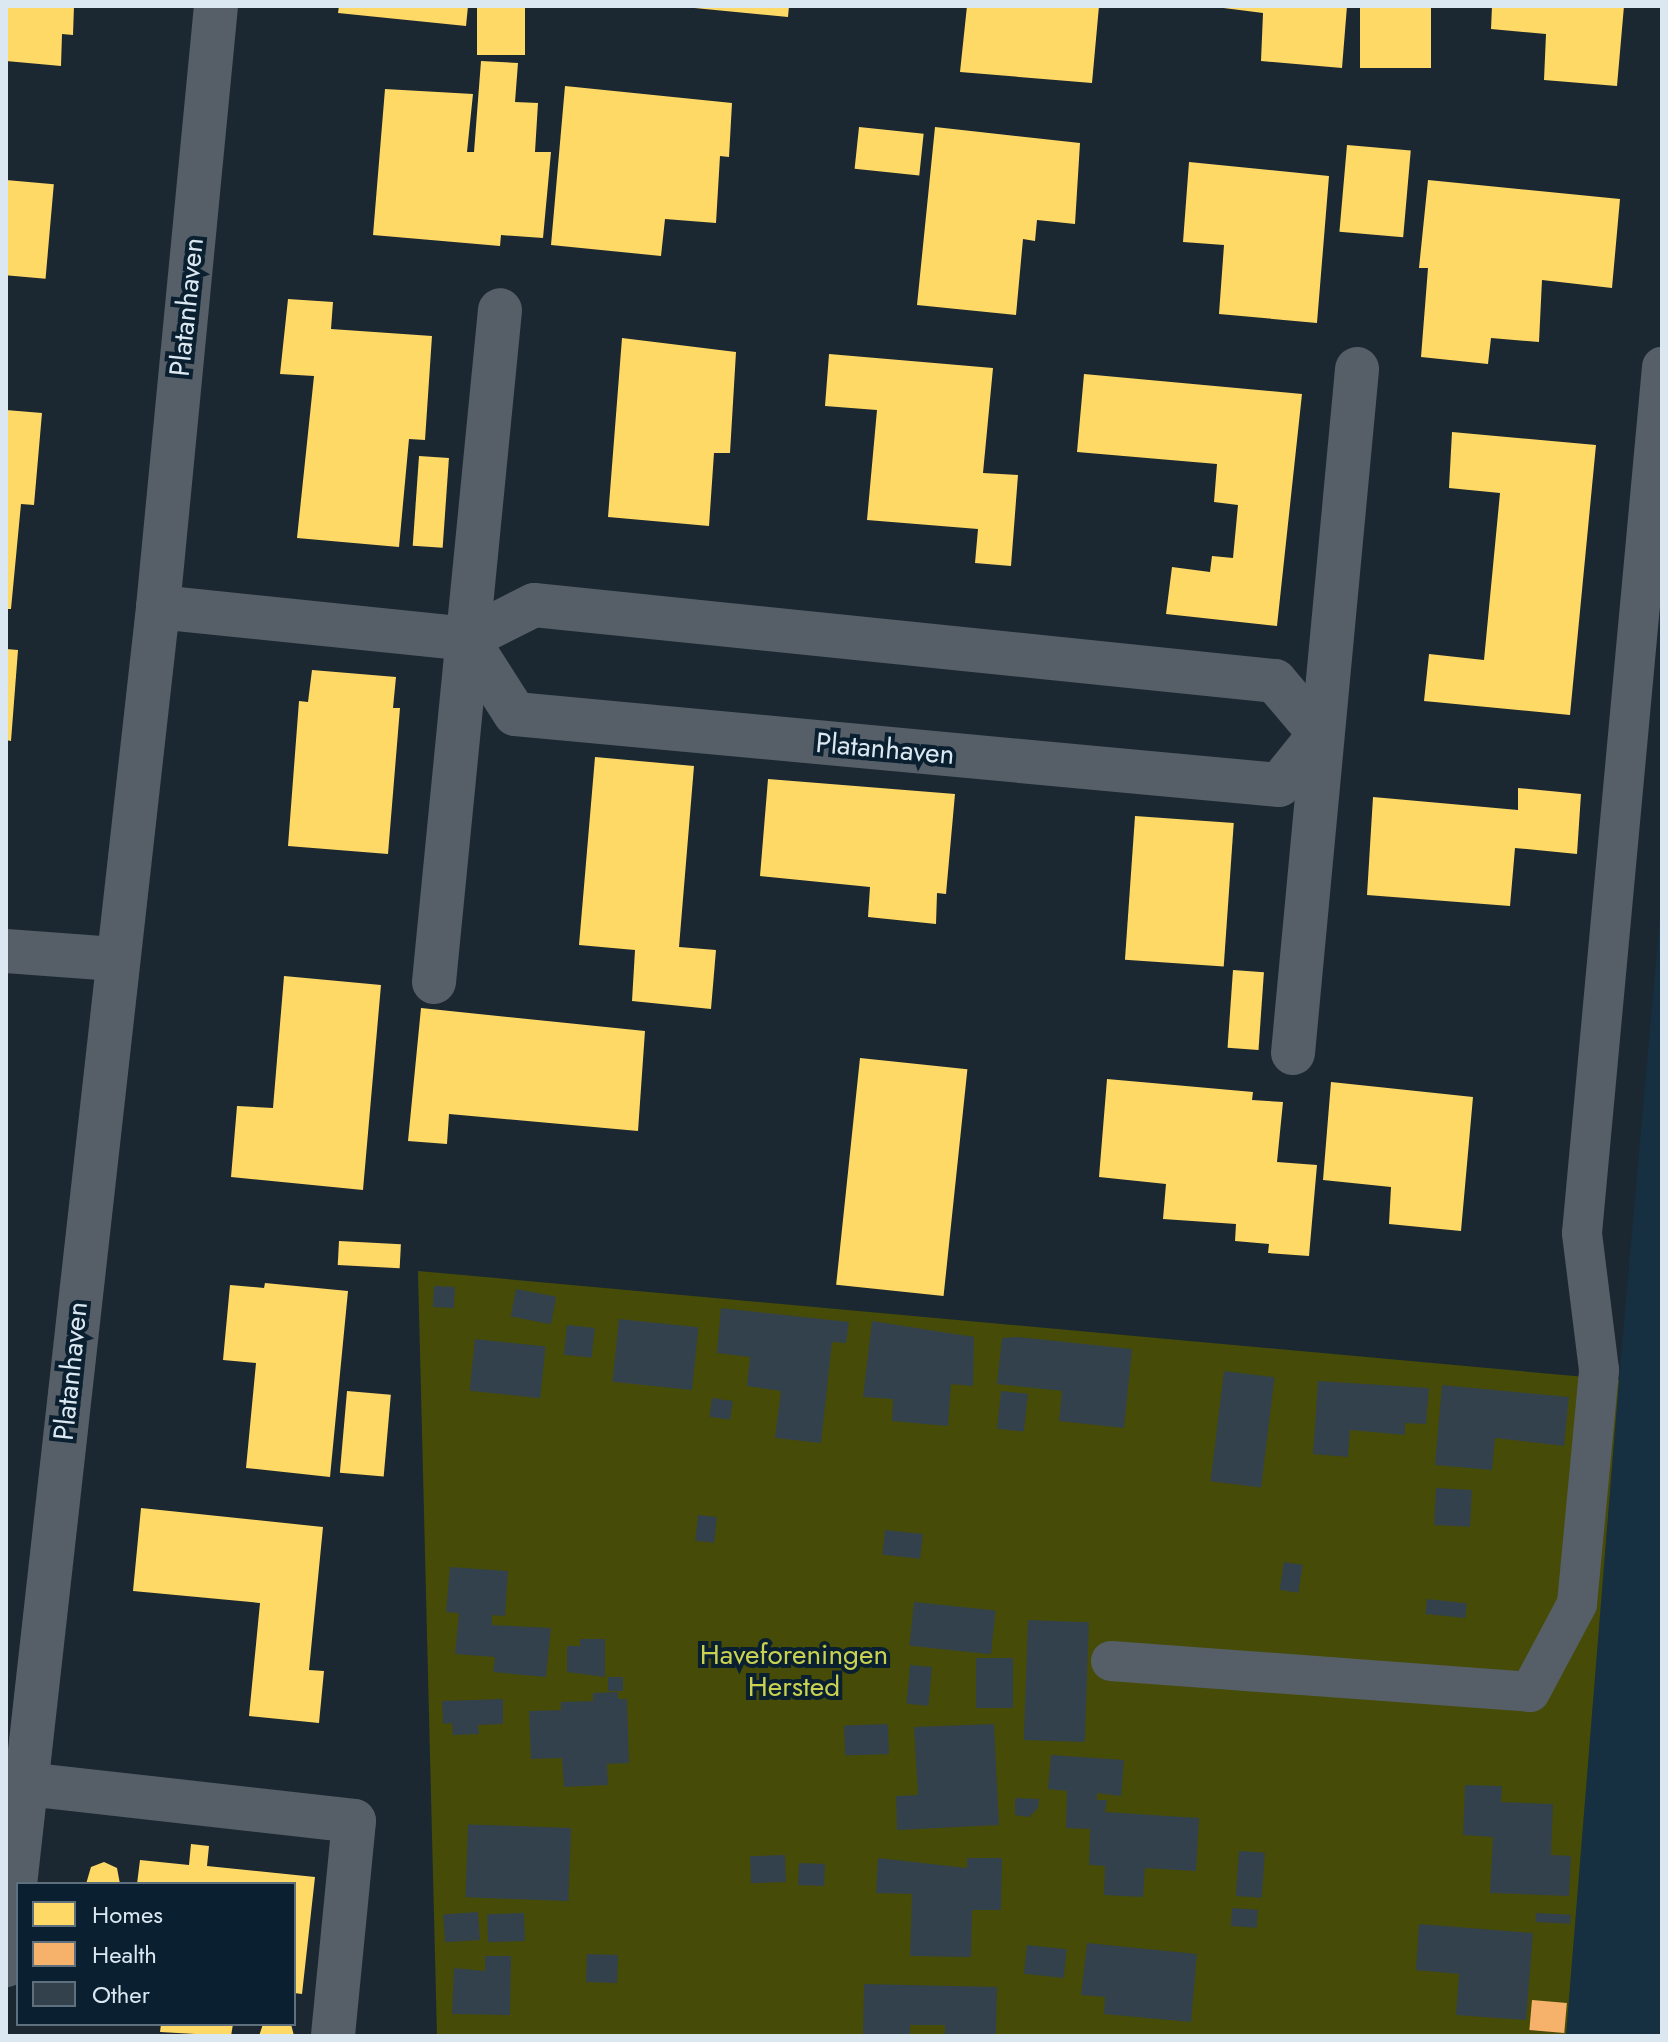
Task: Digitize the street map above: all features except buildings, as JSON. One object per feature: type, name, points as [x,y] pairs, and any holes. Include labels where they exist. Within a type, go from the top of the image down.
[{"type":"street","name":"Platanhaven","points":[[6,1965],[115,959],[158,607],[216,6]]},
{"type":"street","points":[[434,982],[500,310]]},
{"type":"street","points":[[1293,1053],[1320,734],[1357,369]]},
{"type":"street","points":[[158,607],[467,639],[534,605],[1275,681],[1320,734]]},
{"type":"street","name":"Platanhaven","points":[[467,639],[515,714],[1279,785],[1320,734]]},
{"type":"street","points":[[6,951],[115,959]]},
{"type":"street","points":[[26,1784],[354,1821],[333,2036]]},
{"type":"lane","points":[[1111,1661],[1530,1692],[1577,1604],[1599,1370],[1582,1233],[1662,367]]},
{"type":"shaded area","points":[[1662,895],[1662,2036],[1566,2036],[1619,1380]]},
{"type":"green space","name":"Haveforeningen Hersted","points":[[418,1271],[1619,1380],[1566,2036],[437,2036]]}]
